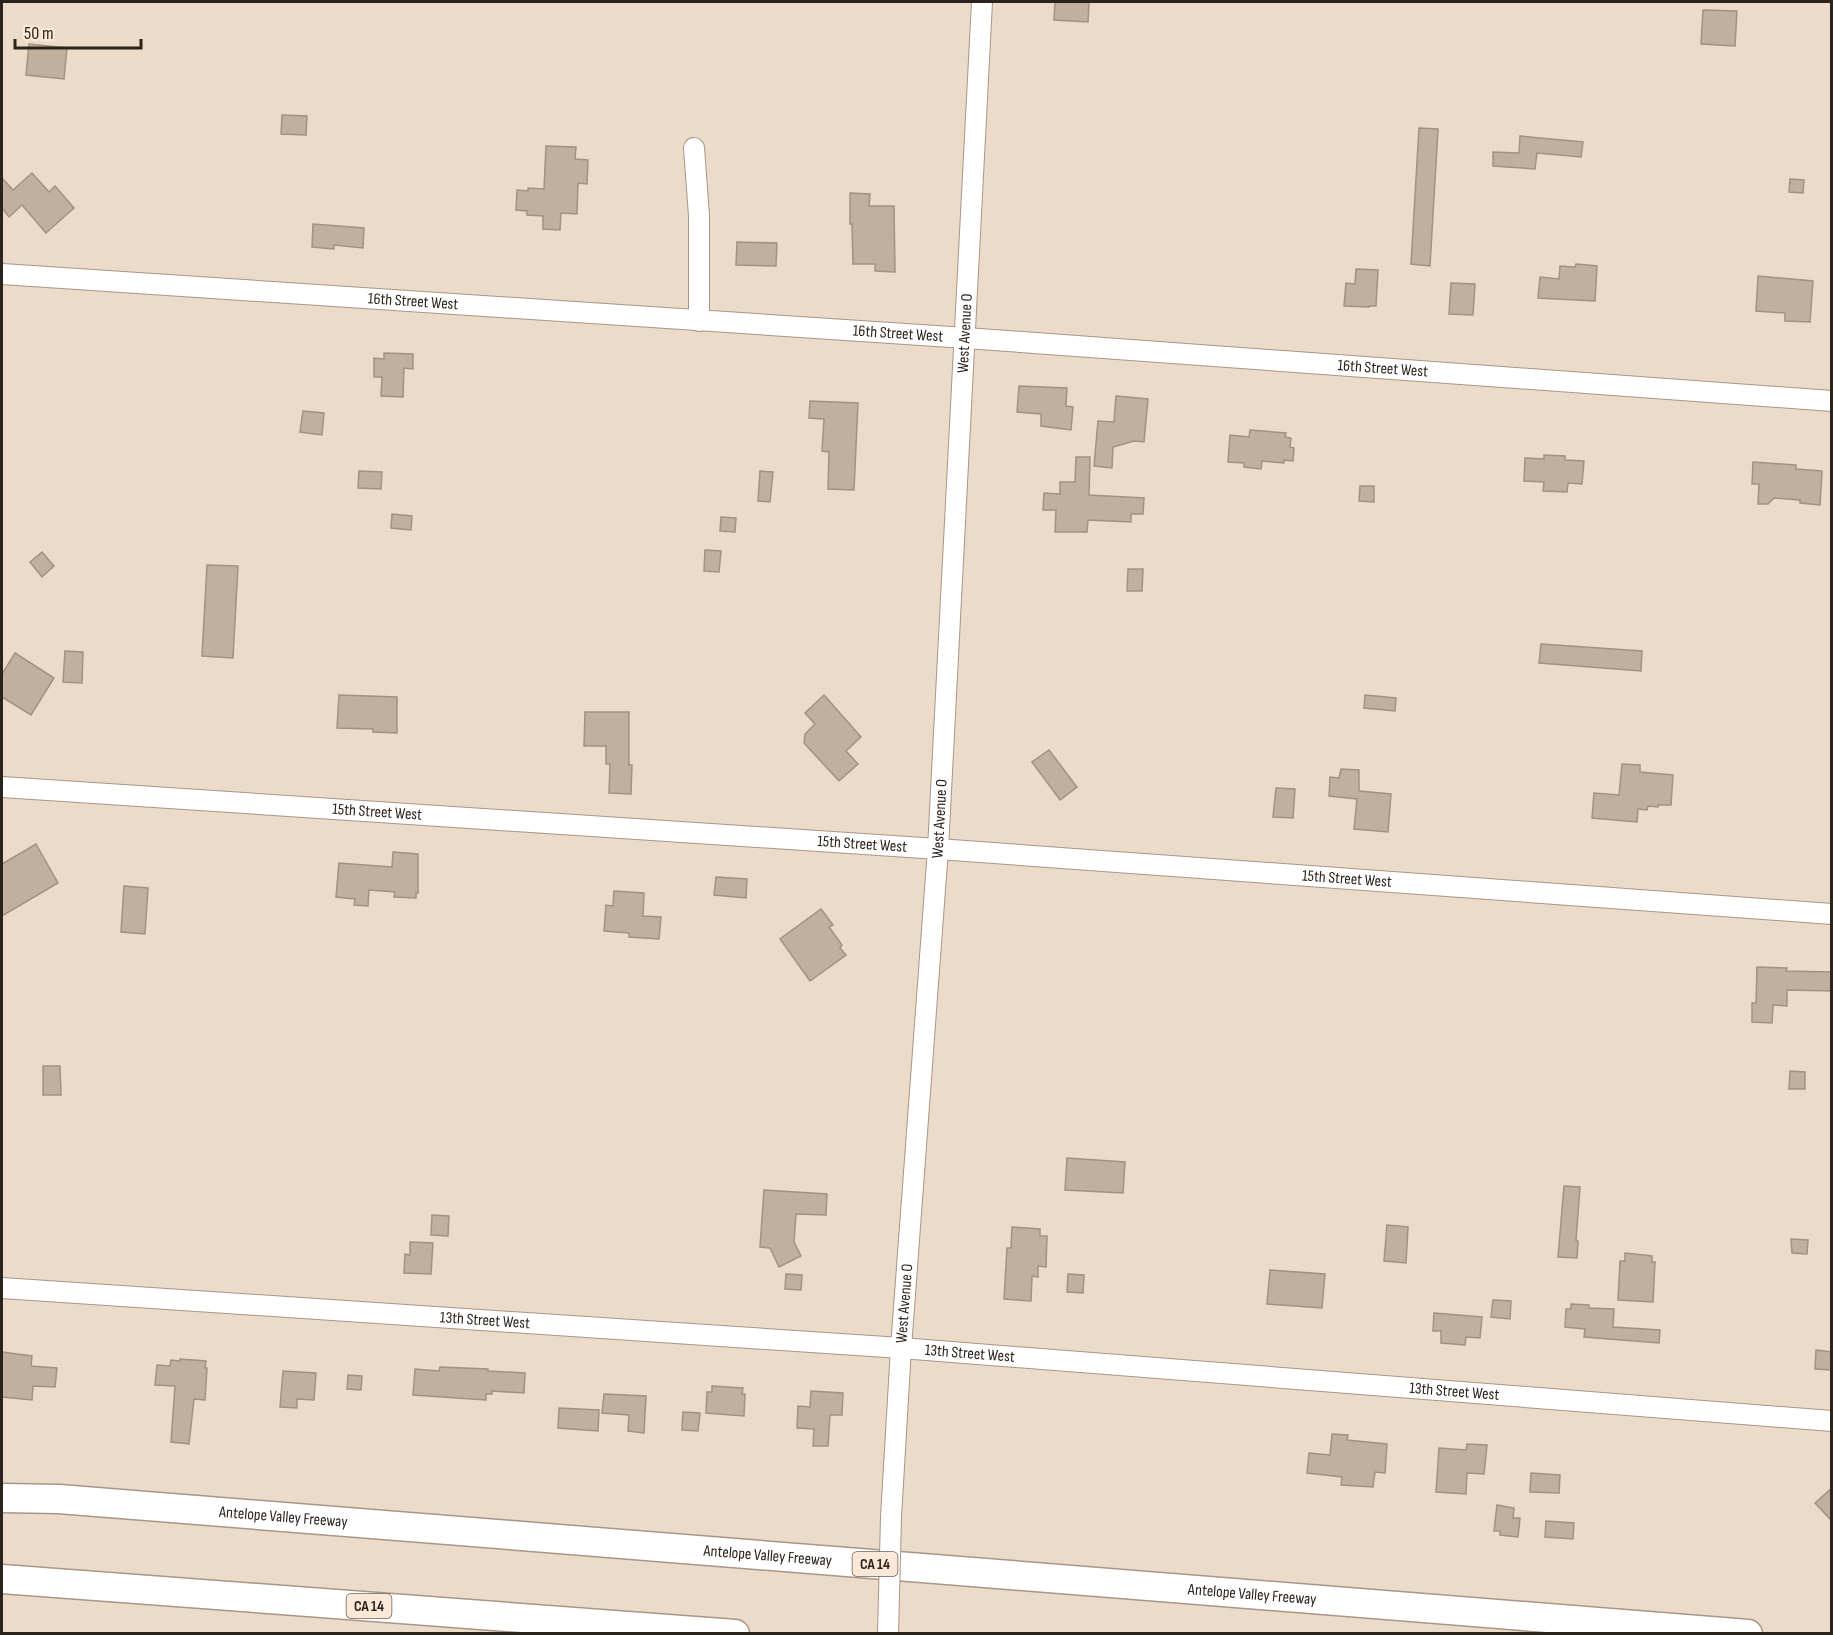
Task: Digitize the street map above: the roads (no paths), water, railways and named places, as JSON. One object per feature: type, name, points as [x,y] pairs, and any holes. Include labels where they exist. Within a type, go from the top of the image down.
[{"type":"highway","name":"Antelope Valley Freeway","points":[[2,1498],[58,1499],[1748,1634]]},
{"type":"highway","name":"CA 14","points":[[2,1579],[735,1634]]},
{"type":"street","name":"West Avenue O","points":[[888,1634],[891,1517],[901,1348],[938,849],[982,2]]},
{"type":"street","points":[[694,147],[699,216],[699,321]]},
{"type":"street","name":"16th Street West","points":[[2,274],[966,338],[1832,401]]},
{"type":"street","name":"15th Street West","points":[[2,787],[938,849],[1832,915]]},
{"type":"street","name":"13th Street West","points":[[2,1288],[901,1348],[1832,1421]]}]
